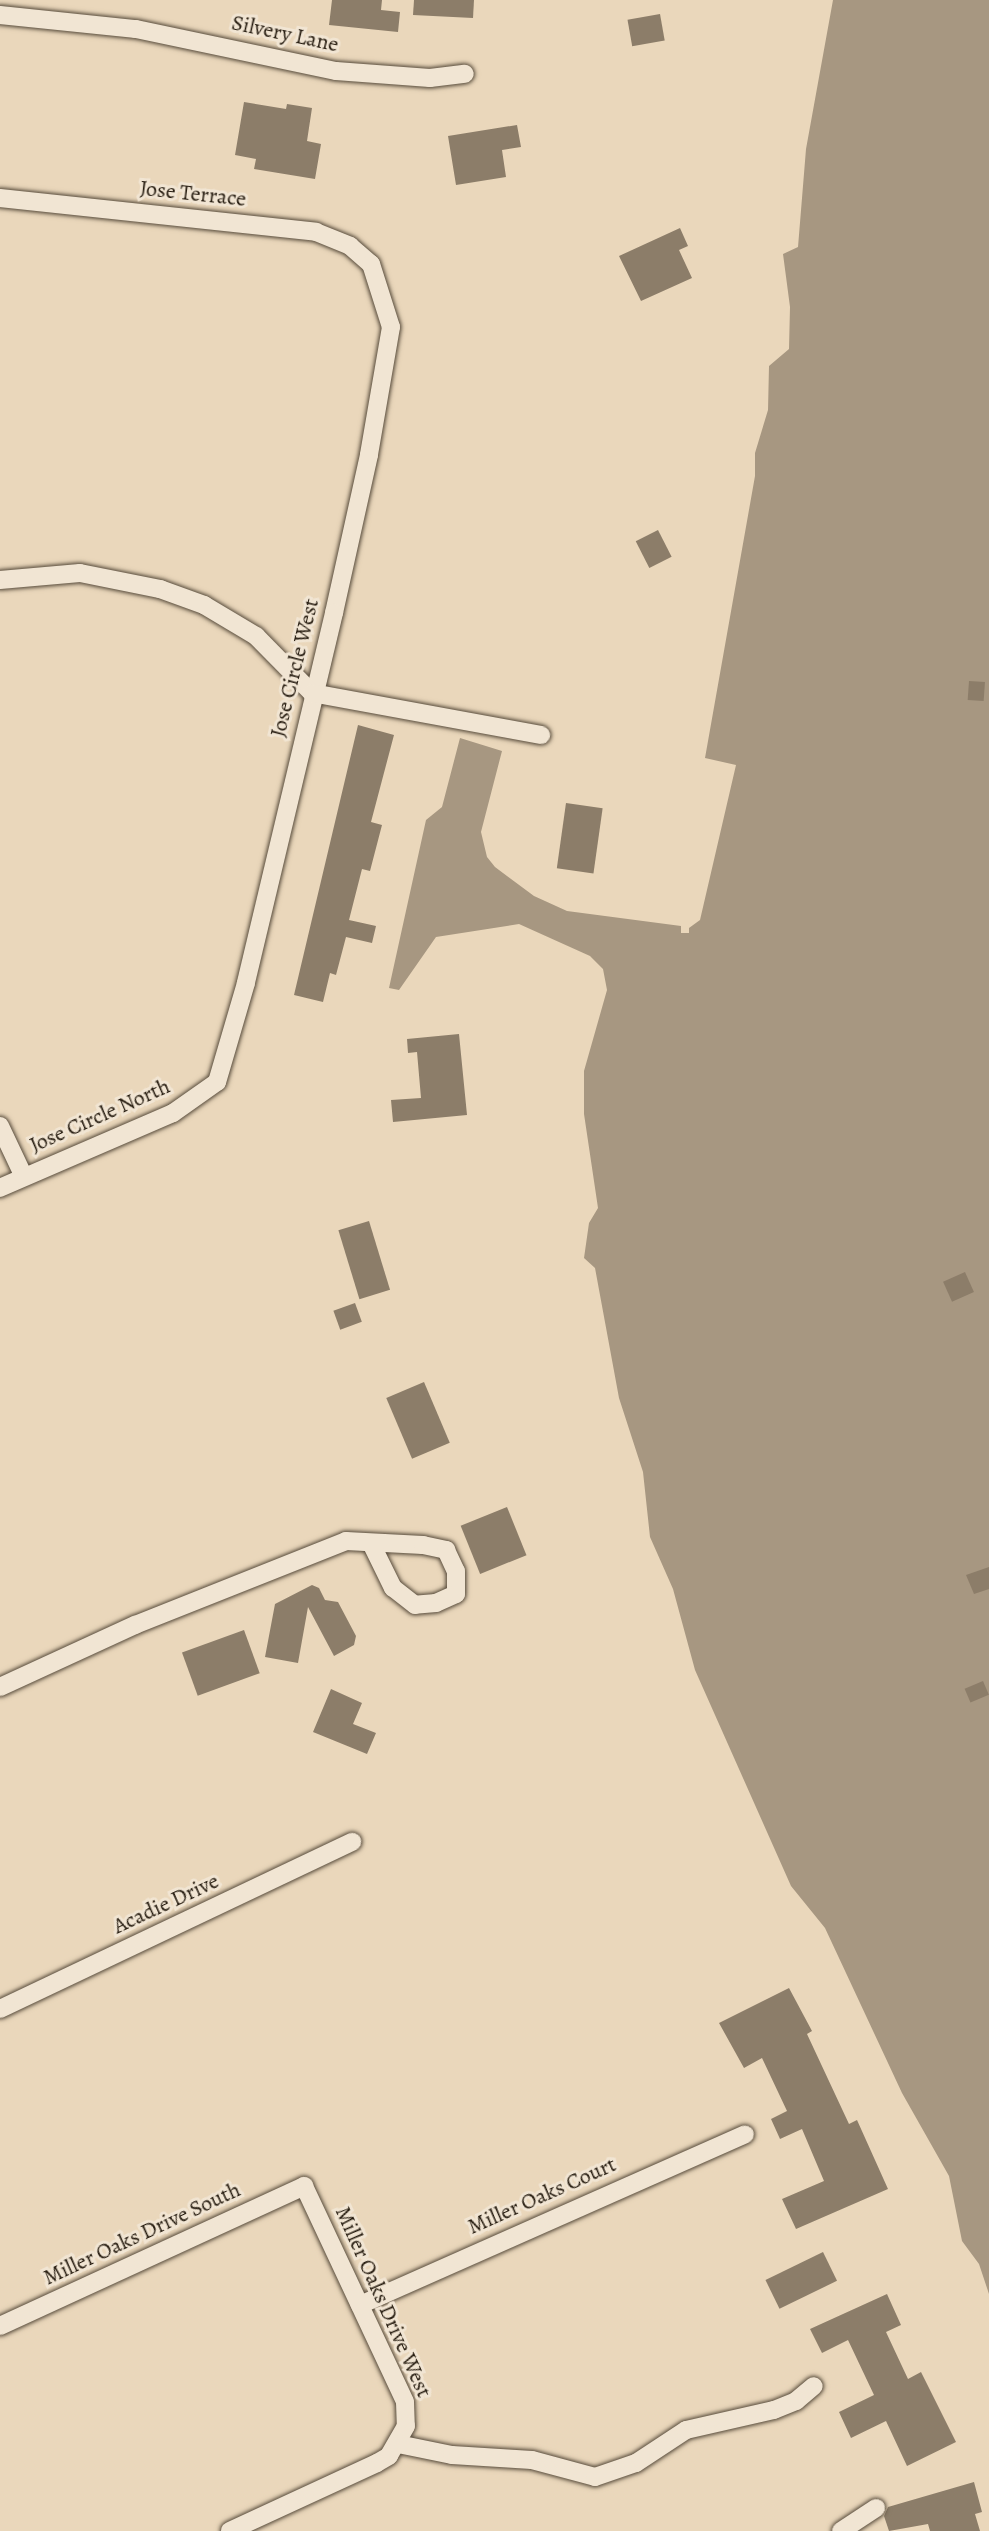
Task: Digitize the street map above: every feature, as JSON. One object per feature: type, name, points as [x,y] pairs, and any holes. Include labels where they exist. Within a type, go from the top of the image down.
[{"type":"street","name":"Silvery Lane","points":[[0,15],[136,29],[336,71],[430,78],[465,74]]},
{"type":"street","name":"Jose Terrace","points":[[0,198],[316,232],[350,246],[371,264]]},
{"type":"street","name":"Jose Circle West","points":[[217,1082],[246,983],[369,455],[391,327],[371,264]]},
{"type":"street","points":[[0,580],[80,573],[115,577],[183,597],[256,636],[312,693],[541,735]]},
{"type":"street","name":"Jose Circle North","points":[[0,1188],[173,1113],[217,1082]]},
{"type":"street","points":[[0,1126],[24,1177]]},
{"type":"street","points":[[0,1687],[135,1625],[346,1541],[423,1545],[446,1550],[456,1571],[456,1594],[436,1603],[415,1605],[393,1588],[371,1543]]},
{"type":"street","name":"Acadie Drive","points":[[0,2009],[352,1842]]},
{"type":"street","name":"Miller Oaks Court","points":[[360,2305],[745,2134]]},
{"type":"street","name":"Miller Oaks Drive West","points":[[304,2186],[405,2402],[407,2415],[400,2441]]},
{"type":"street","name":"Miller Oaks Drive South","points":[[0,2326],[304,2186]]},
{"type":"street","points":[[230,2531],[377,2463],[400,2441],[452,2455],[532,2460],[595,2477],[636,2463],[686,2430],[774,2410],[796,2401],[814,2386]]},
{"type":"street","points":[[841,2531],[876,2508]]},
{"type":"shaded area","points":[[833,0],[989,0],[989,2294],[979,2264],[962,2241],[949,2176],[902,2093],[825,1928],[791,1886],[695,1670],[673,1589],[650,1537],[643,1472],[619,1398],[595,1268],[584,1258],[589,1223],[598,1208],[584,1114],[584,1071],[607,990],[603,969],[590,956],[519,924],[436,937],[399,990],[389,988],[426,820],[442,807],[460,738],[502,751],[481,832],[487,857],[495,867],[534,896],[567,911],[681,926],[681,933],[689,933],[689,928],[700,920],[736,765],[705,758],[755,476],[755,453],[768,410],[769,366],[789,349],[790,307],[783,254],[798,247],[806,149]]},
{"type":"building","points":[[332,0],[382,0],[381,10],[400,12],[398,32],[329,25]]},
{"type":"building","points":[[414,0],[474,0],[473,18],[413,15]]},
{"type":"building","points":[[660,14],[665,41],[632,46],[628,20]]},
{"type":"building","points":[[244,102],[286,109],[287,104],[312,108],[307,141],[321,144],[315,179],[254,169],[256,159],[235,155]]},
{"type":"building","points":[[517,125],[521,147],[502,150],[506,177],[456,185],[448,136]]},
{"type":"building","points":[[680,228],[688,246],[679,250],[692,278],[641,301],[619,256]]},
{"type":"building","points":[[658,530],[672,557],[649,568],[636,541]]},
{"type":"building","points":[[969,681],[985,682],[984,701],[968,700]]},
{"type":"building","points":[[358,725],[394,735],[371,822],[382,825],[370,871],[362,869],[349,920],[376,926],[372,943],[346,937],[336,975],[330,973],[323,1002],[294,995]]},
{"type":"building","points":[[566,803],[603,808],[593,874],[557,868]]},
{"type":"building","points":[[459,1034],[467,1115],[393,1122],[391,1100],[421,1098],[417,1052],[408,1053],[407,1039]]},
{"type":"building","points":[[369,1221],[390,1290],[359,1299],[338,1230]]},
{"type":"building","points":[[965,1272],[974,1292],[952,1302],[943,1282]]},
{"type":"building","points":[[355,1303],[362,1322],[340,1330],[333,1311]]},
{"type":"building","points":[[424,1382],[450,1443],[412,1459],[386,1398]]},
{"type":"building","points":[[507,1507],[526,1555],[480,1574],[461,1526]]},
{"type":"building","points":[[989,1567],[989,1589],[974,1594],[966,1575]]},
{"type":"building","points":[[312,1585],[319,1588],[325,1600],[338,1602],[356,1636],[354,1645],[334,1656],[308,1607],[298,1663],[265,1657],[275,1604]]},
{"type":"building","points":[[244,1630],[260,1673],[198,1696],[182,1653]]},
{"type":"building","points":[[983,1681],[989,1695],[970,1703],[965,1689]]},
{"type":"building","points":[[331,1689],[362,1703],[353,1724],[376,1733],[367,1754],[313,1732]]},
{"type":"building","points":[[789,1988],[812,2031],[807,2034],[849,2124],[857,2120],[888,2189],[796,2229],[782,2199],[824,2181],[802,2129],[780,2139],[771,2119],[787,2111],[762,2058],[744,2068],[719,2023]]},
{"type":"building","points":[[823,2252],[837,2281],[780,2309],[765,2280]]},
{"type":"building","points":[[887,2294],[901,2325],[886,2332],[908,2379],[921,2372],[956,2442],[907,2466],[886,2421],[851,2438],[839,2412],[874,2395],[848,2340],[822,2353],[810,2329]]},
{"type":"building","points":[[974,2482],[982,2512],[975,2514],[980,2531],[930,2531],[928,2524],[889,2531],[884,2516],[888,2507]]}]
